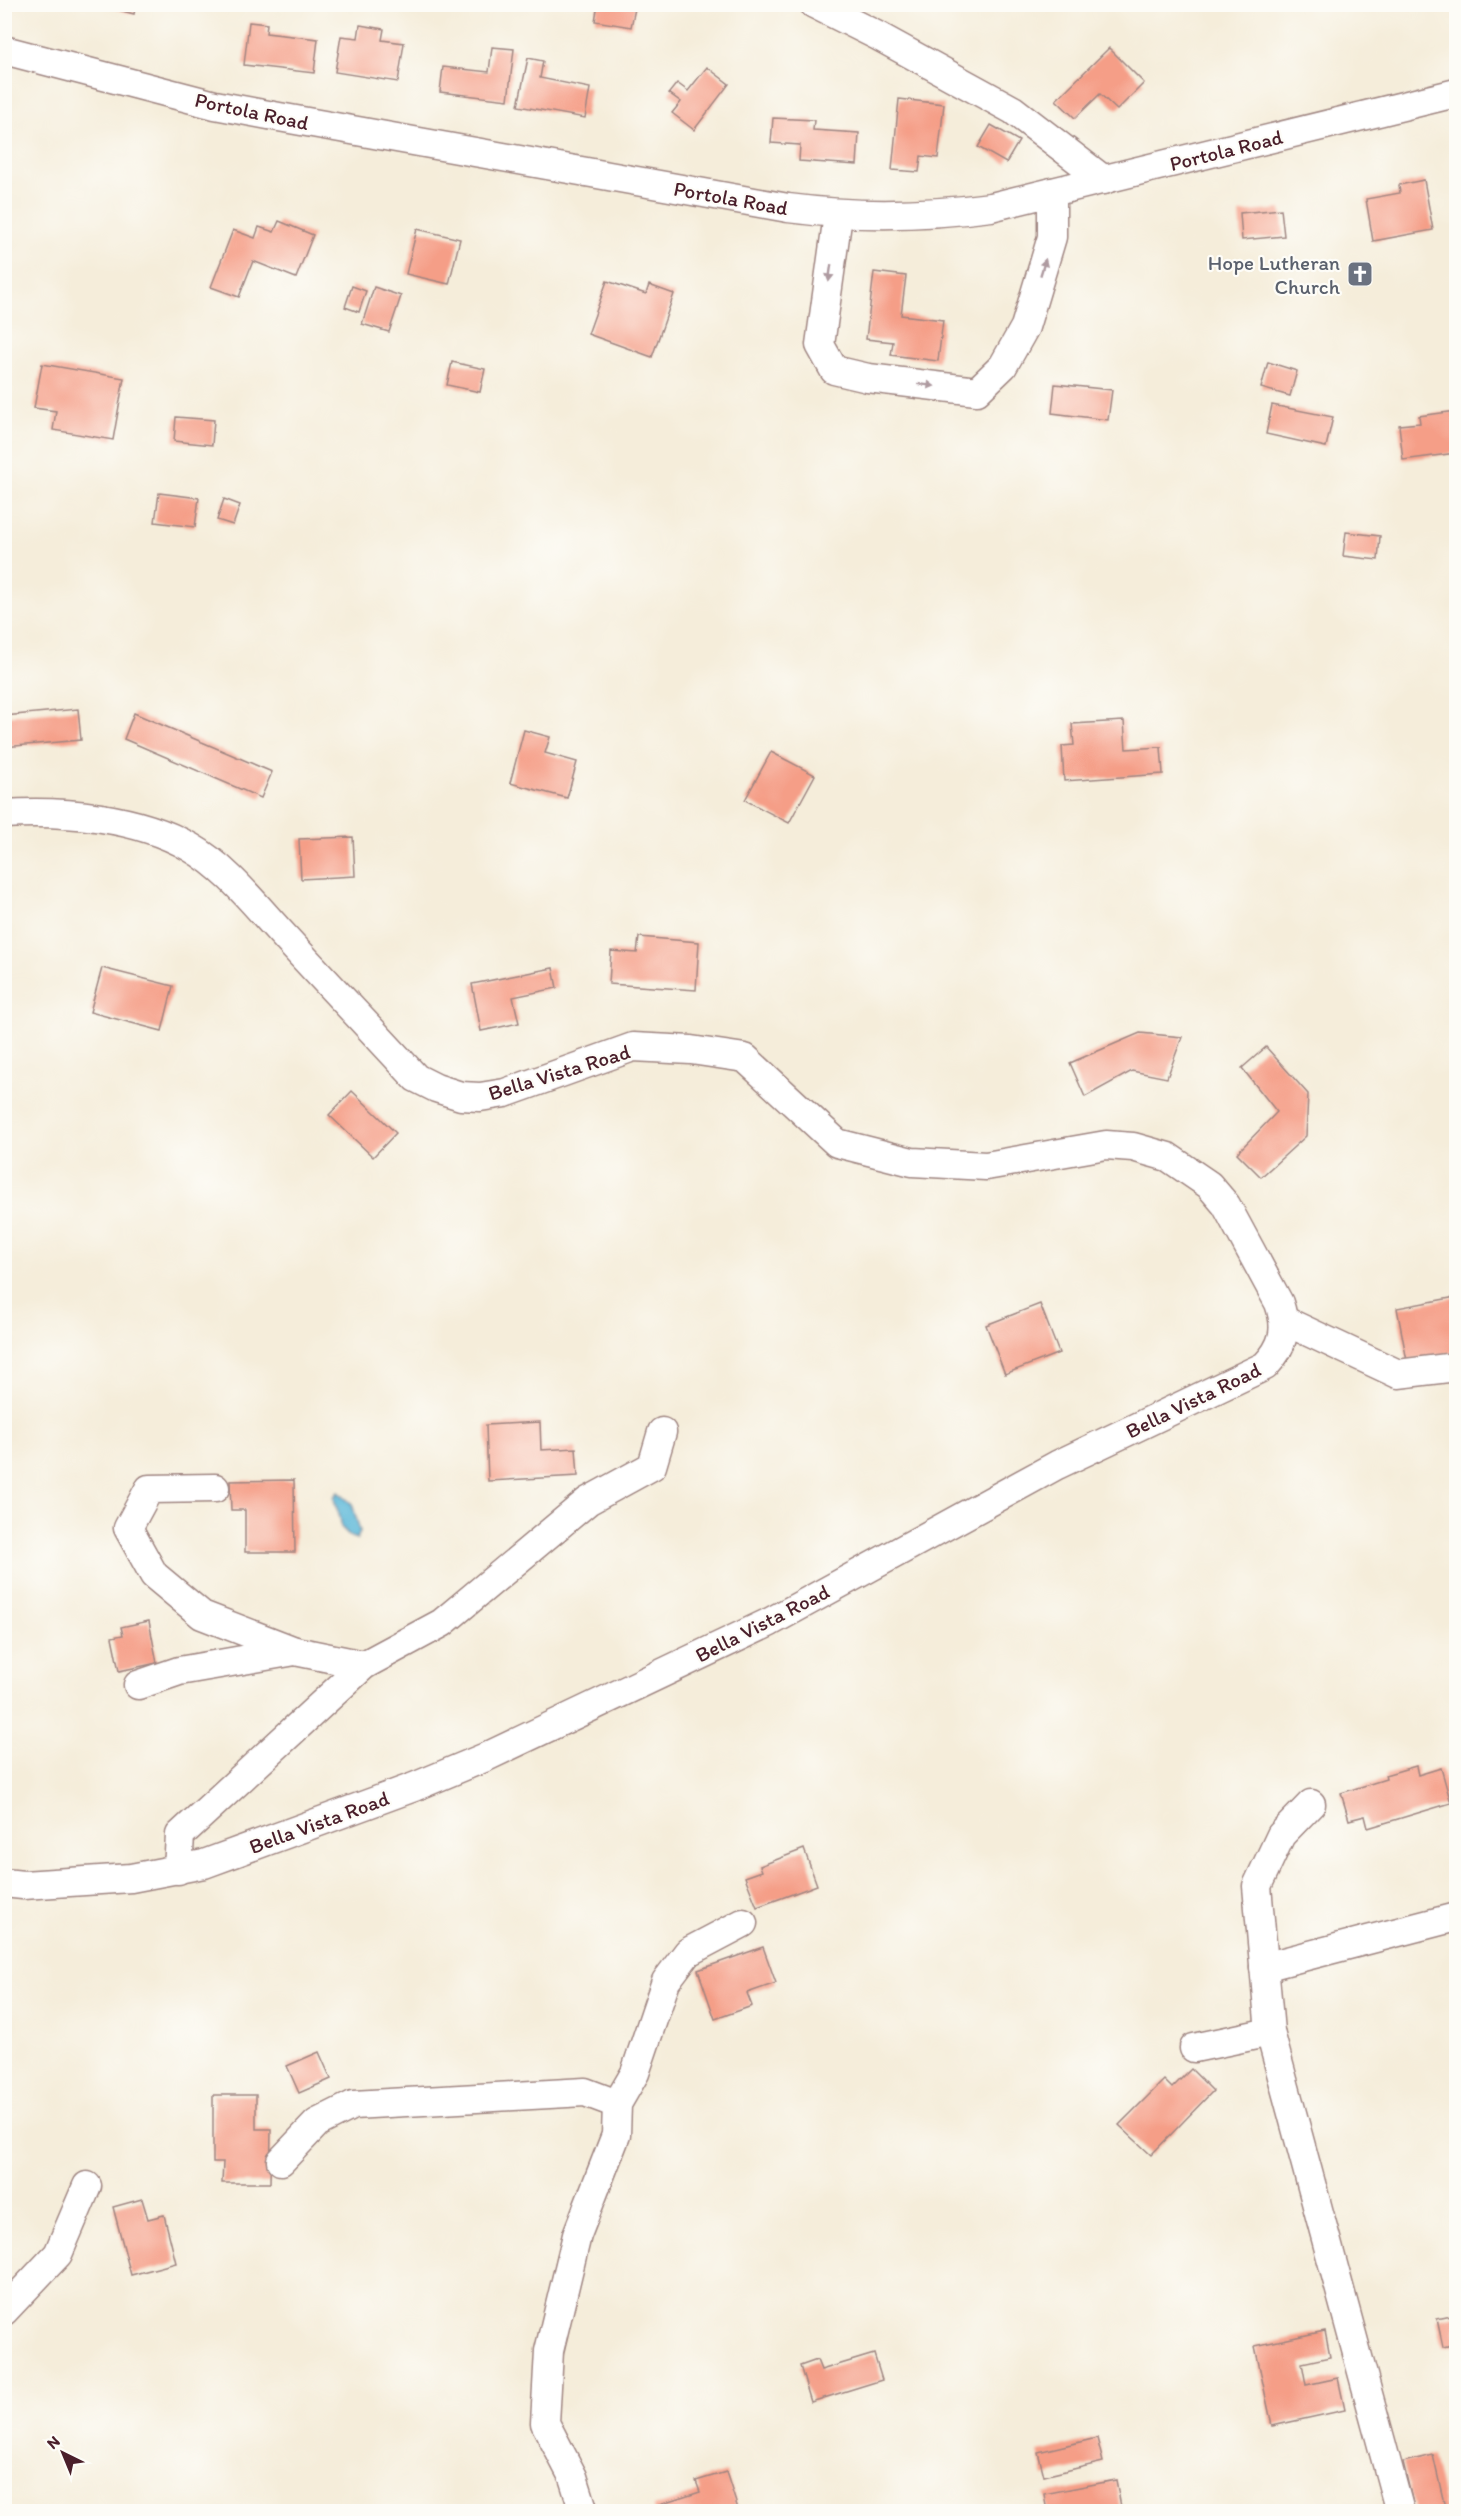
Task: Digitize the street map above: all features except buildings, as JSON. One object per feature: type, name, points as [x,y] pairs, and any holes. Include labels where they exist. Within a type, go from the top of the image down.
[{"type":"street","points":[[814,4],[878,36],[1013,110],[1104,180]]},
{"type":"street","name":"Portola Road","points":[[4,50],[247,111],[838,215],[946,213],[991,207],[1456,93]]},
{"type":"street","points":[[838,215],[820,345],[834,370],[868,378],[977,391],[1003,366],[1025,327],[1052,237],[1052,192]]},
{"type":"street","name":"Bella Vista Road","points":[[4,814],[35,812],[85,814],[156,832],[191,848],[234,883],[416,1078],[444,1091],[461,1096],[480,1097],[505,1093],[633,1047],[691,1050],[745,1058],[837,1143],[912,1162],[986,1166],[1106,1145],[1133,1147],[1168,1157],[1209,1185],[1226,1205],[1279,1303],[1285,1320],[1284,1338],[1277,1354],[1265,1366],[1057,1465],[770,1622],[486,1757],[414,1787],[204,1864],[131,1878],[23,1885],[4,1883]]},
{"type":"street","points":[[1285,1320],[1398,1374],[1456,1367]]},
{"type":"street","points":[[178,1870],[180,1835],[364,1665],[442,1623],[588,1501],[652,1466],[662,1432]]},
{"type":"street","points":[[215,1488],[149,1489],[128,1528],[154,1575],[202,1615],[295,1651],[364,1665]]},
{"type":"street","points":[[138,1685],[179,1671],[295,1651]]},
{"type":"street","points":[[1311,1804],[1281,1835],[1257,1886],[1270,2032],[1400,2511]]},
{"type":"street","points":[[1263,1967],[1456,1917]]},
{"type":"street","points":[[584,2511],[573,2477],[545,2423],[549,2351],[577,2235],[616,2135],[617,2104],[635,2073],[666,1981],[688,1952],[743,1923]]},
{"type":"street","points":[[1194,2048],[1270,2032]]},
{"type":"street","points":[[281,2161],[317,2122],[353,2105],[585,2092],[617,2104]]},
{"type":"street","points":[[4,2312],[58,2254],[87,2186]]},
{"type":"water","points":[[338,1492],[352,1504],[360,1531],[357,1539],[351,1537],[341,1527],[334,1497]]},
{"type":"place","name":"Hope Lutheran Church","points":[[1360,274]]}]
